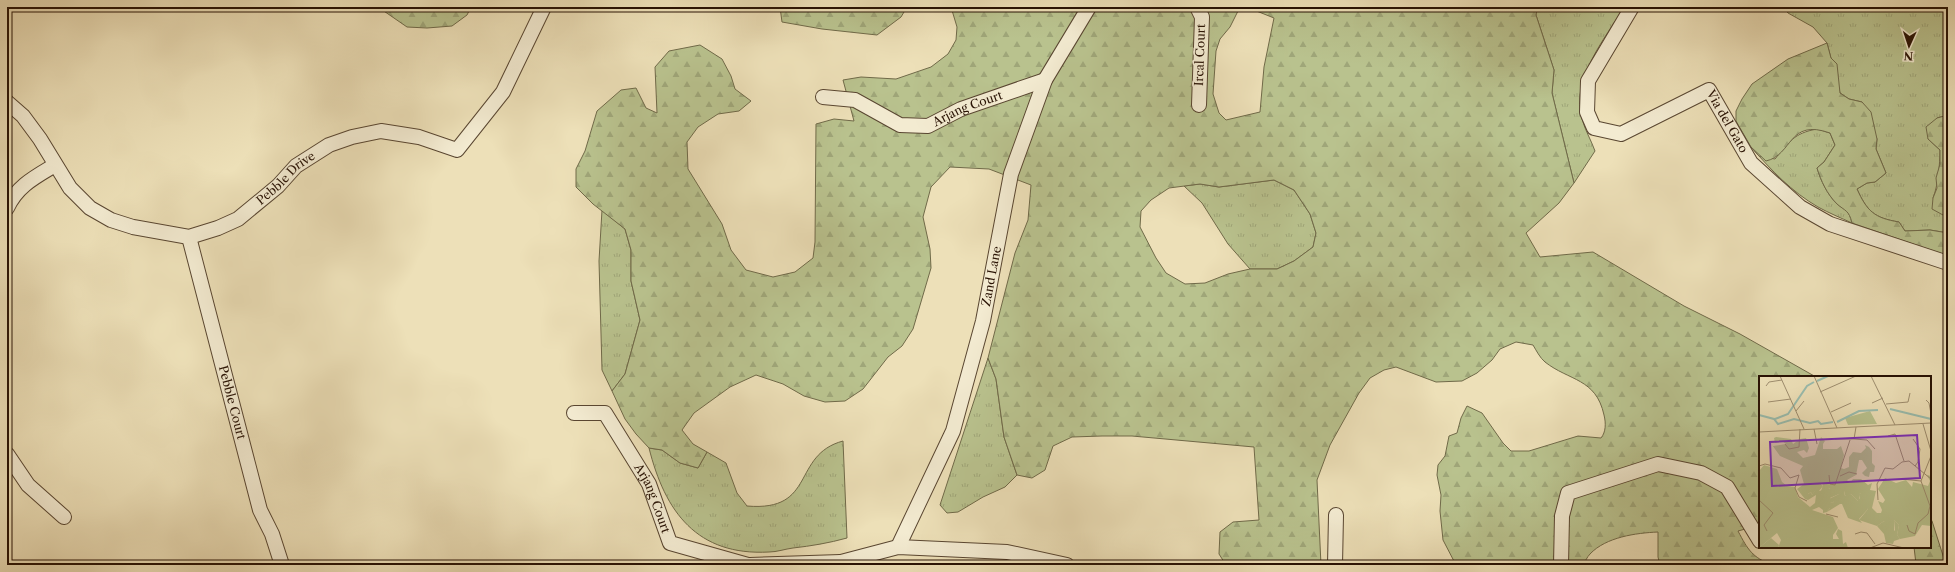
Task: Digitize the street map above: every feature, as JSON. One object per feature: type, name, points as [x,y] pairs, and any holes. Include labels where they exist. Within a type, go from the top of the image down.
[{"type":"street","name":"Pebble Drive","points":[[7,102],[23,116],[40,139],[70,188],[90,208],[111,220],[133,227],[189,237],[218,228],[238,219],[278,186],[296,166],[328,145],[352,137],[381,131],[419,137],[457,150],[503,92],[544,7]]},
{"type":"street","name":"Zand Lane","points":[[898,547],[953,431],[983,321],[1011,174],[1045,80],[1089,7]]},
{"type":"street","name":"Ircal Court","points":[[1197,7],[1202,18],[1199,105]]},
{"type":"street","name":"Via del Gato","points":[[1632,7],[1588,82],[1587,112],[1594,128],[1621,134],[1709,90],[1751,163],[1800,207],[1830,224],[1948,263]]},
{"type":"street","name":"Arjang Court","points":[[823,97],[855,100],[900,125],[928,126],[961,110],[1045,80]]},
{"type":"street","points":[[7,208],[12,198],[23,184],[55,165]]},
{"type":"street","name":"Pebble Court","points":[[189,237],[260,510],[272,534],[282,565]]},
{"type":"street","name":"Arjang Court","points":[[574,413],[605,413],[649,484],[670,543],[749,565],[840,564],[898,547],[1007,552],[1067,565]]},
{"type":"street","points":[[7,454],[28,485],[64,517]]},
{"type":"street","points":[[1561,565],[1562,516],[1568,492],[1658,464],[1701,474],[1727,487],[1759,539]]},
{"type":"street","points":[[1335,565],[1336,515]]},
{"type":"green space","points":[[378,7],[471,7],[467,15],[452,26],[427,28],[407,27]]},
{"type":"green space","points":[[780,7],[907,7],[901,17],[877,35],[822,29],[782,22]]},
{"type":"green space","points":[[951,7],[1537,7],[1536,15],[1554,70],[1552,93],[1574,183],[1559,203],[1526,233],[1540,257],[1593,252],[1684,306],[1740,334],[1814,376],[1759,376],[1759,525],[1738,531],[1755,556],[1772,565],[1660,565],[1658,557],[1658,532],[1640,533],[1613,540],[1597,548],[1590,554],[1583,565],[1456,565],[1443,540],[1440,511],[1441,495],[1437,475],[1438,465],[1445,456],[1449,436],[1457,433],[1461,418],[1467,406],[1482,413],[1503,443],[1511,451],[1529,451],[1578,436],[1601,438],[1605,430],[1605,418],[1600,403],[1595,394],[1588,387],[1545,362],[1533,345],[1516,342],[1500,349],[1492,360],[1477,373],[1462,381],[1436,382],[1396,367],[1384,370],[1370,378],[1359,393],[1330,445],[1317,480],[1321,565],[1226,565],[1219,554],[1220,532],[1233,522],[1259,520],[1254,447],[1132,436],[1072,437],[1053,446],[1045,470],[1032,478],[1017,475],[1004,437],[996,379],[988,358],[1015,253],[1028,220],[1031,185],[989,169],[950,167],[931,187],[923,217],[930,249],[931,268],[913,329],[902,346],[888,357],[863,389],[845,401],[825,402],[804,396],[783,384],[756,375],[730,387],[694,413],[682,430],[693,444],[707,452],[698,468],[680,463],[662,450],[649,448],[625,419],[612,391],[625,374],[640,320],[631,281],[631,250],[625,229],[593,204],[576,187],[576,169],[585,151],[597,111],[621,90],[636,88],[646,108],[657,113],[655,67],[669,51],[700,45],[722,59],[731,76],[735,89],[751,101],[739,111],[718,114],[698,127],[687,142],[688,169],[722,224],[731,250],[746,270],[773,277],[795,272],[813,258],[815,242],[816,124],[834,119],[854,121],[843,80],[861,77],[896,79],[931,67],[948,54],[956,40],[957,27]],"holes":[[[1249,8],[1274,18],[1264,67],[1260,112],[1226,120],[1219,113],[1213,94],[1216,51],[1220,39],[1230,27],[1238,11]],[[1274,180],[1294,190],[1310,214],[1316,233],[1313,247],[1294,261],[1277,269],[1250,269],[1228,274],[1205,283],[1185,284],[1166,273],[1156,258],[1140,227],[1141,211],[1151,200],[1169,188],[1200,184],[1219,187]]]},
{"type":"green space","points":[[1537,7],[1624,7],[1599,46],[1585,75],[1581,90],[1580,104],[1582,119],[1595,151],[1574,183],[1552,93],[1554,70],[1536,15]]},
{"type":"green space","points":[[1783,7],[1948,7],[1948,115],[1937,118],[1928,139],[1940,150],[1940,161],[1933,198],[1943,215],[1948,214],[1948,233],[1930,230],[1905,231],[1899,222],[1877,216],[1864,203],[1857,189],[1867,183],[1875,182],[1886,173],[1876,149],[1877,139],[1862,102],[1849,99],[1840,93],[1827,43],[1813,27],[1788,13]]},
{"type":"green space","points":[[1827,43],[1831,58],[1837,64],[1840,93],[1849,99],[1862,102],[1871,112],[1877,139],[1876,149],[1886,173],[1875,182],[1867,183],[1857,189],[1864,203],[1877,216],[1899,222],[1905,231],[1930,230],[1948,233],[1948,256],[1852,223],[1848,213],[1833,200],[1827,192],[1817,168],[1824,162],[1835,145],[1830,133],[1816,130],[1806,130],[1792,139],[1775,157],[1766,161],[1751,147],[1736,121],[1736,111],[1752,84],[1788,59]]},
{"type":"green space","points":[[1948,115],[1948,214],[1943,215],[1932,209],[1933,198],[1937,188],[1936,178],[1940,164],[1940,150],[1928,139],[1926,127],[1937,118]]},
{"type":"green space","points":[[1817,129],[1830,133],[1835,145],[1824,162],[1817,168],[1830,196],[1848,213],[1852,223],[1818,207],[1799,195],[1759,156],[1775,159],[1788,143],[1797,136]]},
{"type":"green space","points":[[1274,180],[1294,190],[1310,214],[1316,233],[1313,247],[1294,261],[1277,269],[1250,269],[1228,244],[1202,203],[1184,186],[1200,184],[1219,187]]},
{"type":"green space","points":[[602,210],[625,229],[631,250],[631,281],[640,320],[625,374],[612,391],[602,370],[599,261]]},
{"type":"green space","points":[[988,358],[996,379],[1004,437],[1017,475],[1005,487],[983,497],[958,512],[947,513],[940,505]]},
{"type":"green space","points":[[843,441],[847,538],[775,552],[744,551],[722,546],[704,538],[688,526],[675,510],[664,492],[649,448],[662,450],[680,463],[698,468],[707,452],[726,463],[737,493],[747,506],[769,506],[784,500],[794,492],[816,458],[827,448]]},
{"type":"green space","points":[[1931,520],[1946,565],[1916,564],[1914,548],[1931,548]]}]
